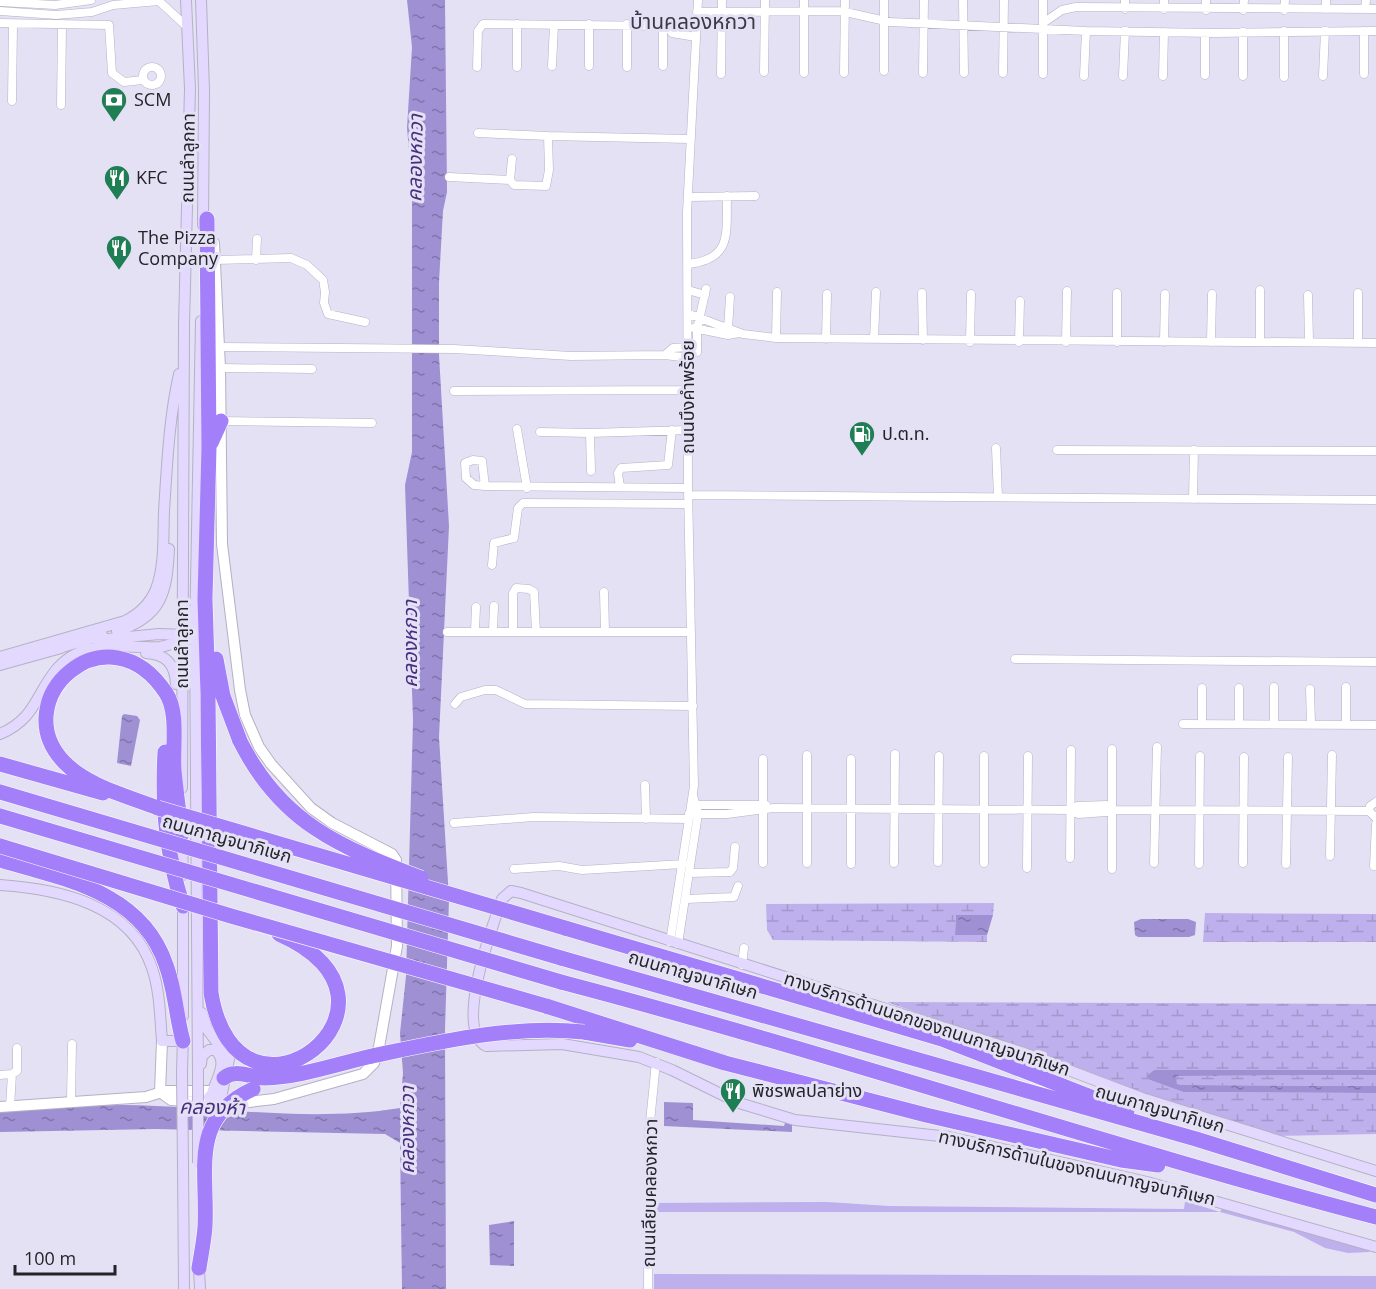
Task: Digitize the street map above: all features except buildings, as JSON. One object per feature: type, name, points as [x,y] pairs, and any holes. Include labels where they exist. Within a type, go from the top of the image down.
[{"type":"highway","points":[[207,219],[208,448],[205,599],[209,724],[209,932]]},
{"type":"highway","points":[[208,448],[221,421]]},
{"type":"highway","points":[[207,543],[214,602],[218,677],[240,741],[258,771],[285,804],[339,845],[371,860],[565,928],[942,1039],[1196,1140]]},
{"type":"highway","points":[[158,808],[95,782],[71,768],[60,757],[49,734],[46,718],[52,694],[66,674],[90,659],[114,657],[141,668],[166,693],[172,715],[174,770],[182,834]]},
{"type":"highway","points":[[196,660],[201,681],[211,993],[217,1018],[228,1040],[245,1055],[266,1063],[278,1064],[289,1063],[308,1055],[329,1034],[336,1015],[338,1001],[327,969],[311,952],[291,939],[231,916]]},
{"type":"highway","points":[[160,688],[166,718],[162,796],[164,822],[171,870],[183,906]]},
{"type":"highway","points":[[0,764],[158,808],[467,901],[503,908]]},
{"type":"highway","name":"ถนนกาญจนาภิเษก","points":[[0,792],[561,958],[1196,1140],[1376,1195]]},
{"type":"highway","points":[[0,816],[561,982],[695,1017],[1211,1173],[1376,1217]]},
{"type":"highway","points":[[0,846],[231,916],[630,1031],[665,1046]]},
{"type":"highway","points":[[0,860],[94,888],[115,899],[138,918],[158,945],[167,966],[183,1041]]},
{"type":"highway","points":[[224,1078],[233,1073],[257,1078],[315,1070],[490,1032],[535,1030],[584,1032],[665,1046],[938,1118],[1120,1160],[1211,1173]]},
{"type":"highway","points":[[199,1268],[205,1228],[204,1153],[208,1134],[223,1109],[253,1089],[315,1070]]},
{"type":"main road","name":"ถนนลำลูกกา","points":[[184,1289],[182,566],[190,89],[185,25],[186,0]]},
{"type":"main road","name":"ถนนลำลูกกา","points":[[200,1289],[195,638],[203,202],[204,90],[201,0]]},
{"type":"main road","points":[[203,202],[207,219]]},
{"type":"main road","points":[[0,657],[125,621],[138,613],[155,592],[160,571],[176,387],[184,349]]},
{"type":"main road","points":[[0,665],[140,622],[155,609],[163,596],[168,572],[176,387]]},
{"type":"main road","points":[[182,566],[196,566]]},
{"type":"main road","points":[[56,649],[106,639],[145,635],[195,638]]},
{"type":"main road","points":[[145,635],[156,637],[158,642],[146,647]]},
{"type":"main road","points":[[0,734],[26,717],[54,673],[72,656],[93,647],[171,645],[182,638]]},
{"type":"main road","points":[[123,647],[141,653],[160,655],[174,669],[177,748],[182,771]]},
{"type":"main road","points":[[0,885],[34,887],[63,893],[95,906],[124,925],[140,942],[153,968],[162,1041],[183,1041]]},
{"type":"main road","name":"ทางบริการด้านนอกของถนนกาญจนาภิเษก","points":[[511,891],[978,1038],[1142,1098],[1376,1171]]},
{"type":"main road","name":"ทางบริการด้านในของถนนกาญจนาภิเษก","points":[[511,891],[502,899],[480,970],[474,1001],[473,1027],[476,1038],[486,1046],[562,1044],[656,1062],[739,1103],[795,1120],[949,1137],[1147,1182],[1268,1214],[1376,1247]]},
{"type":"main road","points":[[197,989],[204,1023],[229,1059],[224,1078],[215,1095]]},
{"type":"main road","points":[[198,1076],[205,1052],[212,1050],[218,1052],[222,1064],[215,1095]]},
{"type":"street","points":[[0,2],[55,5],[92,0]]},
{"type":"street","name":"ถนนบึงคำพร้อย","points":[[674,943],[686,899],[698,814],[693,795],[688,504],[689,347],[693,327],[689,314],[688,290],[688,197],[689,140],[698,0]]},
{"type":"street","points":[[721,74],[722,0]]},
{"type":"street","points":[[764,72],[765,0]]},
{"type":"street","points":[[804,0],[804,73]]},
{"type":"street","points":[[844,73],[845,0]]},
{"type":"street","points":[[884,0],[884,71]]},
{"type":"street","points":[[923,73],[924,0]]},
{"type":"street","points":[[963,0],[964,73]]},
{"type":"street","points":[[1003,73],[1004,0]]},
{"type":"street","points":[[1043,0],[1043,74]]},
{"type":"street","points":[[1125,0],[1125,9]]},
{"type":"street","points":[[1164,0],[1164,9]]},
{"type":"street","points":[[1206,0],[1206,10]]},
{"type":"street","points":[[1243,10],[1244,0]]},
{"type":"street","points":[[1284,10],[1285,0]]},
{"type":"street","points":[[1326,0],[1326,9]]},
{"type":"street","points":[[1365,0],[1365,9]]},
{"type":"street","points":[[0,11],[56,15],[92,12],[100,4],[160,1],[185,25]]},
{"type":"street","points":[[1042,26],[1068,8],[1084,4],[1125,9],[1376,9]]},
{"type":"street","points":[[697,12],[845,12],[885,22],[962,26],[1042,26],[1086,31],[1204,33],[1376,31]]},
{"type":"street","points":[[477,67],[479,26],[483,24],[665,26],[673,22],[696,25]]},
{"type":"street","points":[[0,23],[109,25],[112,73],[124,82],[143,80]]},
{"type":"street","points":[[12,101],[13,24]]},
{"type":"street","points":[[61,105],[62,24]]},
{"type":"street","points":[[517,24],[517,67]]},
{"type":"street","points":[[589,24],[589,66]]},
{"type":"street","points":[[627,24],[627,67]]},
{"type":"street","points":[[552,66],[554,25]]},
{"type":"street","points":[[665,26],[672,33],[696,37]]},
{"type":"street","points":[[663,66],[665,26]]},
{"type":"street","points":[[1084,76],[1086,31]]},
{"type":"street","points":[[1123,75],[1125,31]]},
{"type":"street","points":[[1284,31],[1284,77]]},
{"type":"street","points":[[1323,76],[1325,31]]},
{"type":"street","points":[[1364,31],[1364,75]]},
{"type":"street","points":[[1163,76],[1164,32]]},
{"type":"street","points":[[1243,32],[1243,76]]},
{"type":"street","points":[[1204,33],[1205,75]]},
{"type":"street","points":[[478,133],[689,140]]},
{"type":"street","points":[[512,159],[510,180],[514,185],[546,186],[549,170],[549,136]]},
{"type":"street","points":[[449,177],[510,180]]},
{"type":"street","points":[[688,264],[702,263],[721,252],[725,242],[727,196]]},
{"type":"street","points":[[688,197],[755,196]]},
{"type":"street","points":[[162,1041],[160,1092],[165,1098],[171,1100],[215,1095],[231,1104],[274,1099],[356,1077],[374,1063],[386,1018],[397,946],[396,860],[392,854],[332,823],[311,808],[271,764],[249,728],[240,690],[222,544],[220,368],[214,235],[207,219]]},
{"type":"street","points":[[256,239],[256,260]]},
{"type":"street","points":[[215,260],[291,258],[316,271],[323,280],[326,292],[324,303],[328,315],[365,322]]},
{"type":"street","points":[[688,290],[706,292],[699,319],[693,327],[698,352]]},
{"type":"street","points":[[1260,290],[1260,342]]},
{"type":"street","points":[[1066,342],[1067,291]]},
{"type":"street","points":[[776,338],[777,292]]},
{"type":"street","points":[[874,339],[876,292]]},
{"type":"street","points":[[922,293],[923,340]]},
{"type":"street","points":[[1117,293],[1117,342]]},
{"type":"street","points":[[1358,293],[1358,343]]},
{"type":"street","points":[[826,339],[827,294]]},
{"type":"street","points":[[970,342],[971,294]]},
{"type":"street","points":[[1164,342],[1165,294]]},
{"type":"street","points":[[1211,342],[1212,294]]},
{"type":"street","points":[[1308,295],[1309,342]]},
{"type":"street","points":[[728,330],[730,297]]},
{"type":"street","points":[[1019,342],[1020,301]]},
{"type":"street","points":[[689,314],[728,330],[776,338],[970,342],[1376,343]]},
{"type":"street","points":[[693,327],[728,330]]},
{"type":"street","points":[[219,347],[448,349],[572,356],[665,355],[689,358]]},
{"type":"street","points":[[665,355],[673,348],[689,347]]},
{"type":"street","points":[[220,368],[312,369]]},
{"type":"street","points":[[454,391],[689,390]]},
{"type":"street","points":[[221,421],[372,423]]},
{"type":"street","points":[[517,429],[527,488]]},
{"type":"street","points":[[540,432],[590,433],[688,429]]},
{"type":"street","points":[[620,487],[618,473],[621,468],[668,465],[672,430]]},
{"type":"street","points":[[590,433],[591,471]]},
{"type":"street","points":[[996,448],[998,497]]},
{"type":"street","points":[[1057,450],[1376,452]]},
{"type":"street","points":[[1193,499],[1194,450]]},
{"type":"street","points":[[484,486],[620,487],[688,491],[998,497],[1376,500]]},
{"type":"street","points":[[492,564],[494,543],[514,538],[518,508],[523,503],[688,504]]},
{"type":"street","points":[[513,632],[513,593],[516,588],[530,589],[534,592],[536,632]]},
{"type":"street","points":[[604,592],[605,632]]},
{"type":"street","points":[[493,631],[494,606]]},
{"type":"street","points":[[475,632],[476,607]]},
{"type":"street","points":[[447,632],[691,632]]},
{"type":"street","points":[[1015,659],[1376,662]]},
{"type":"street","points":[[1274,687],[1274,724]]},
{"type":"street","points":[[1346,687],[1346,724]]},
{"type":"street","points":[[1202,688],[1202,724]]},
{"type":"street","points":[[1239,688],[1239,724]]},
{"type":"street","points":[[1310,689],[1311,724]]},
{"type":"street","points":[[455,705],[461,697],[485,690],[496,690],[525,704],[693,706]]},
{"type":"street","points":[[1183,724],[1376,725]]},
{"type":"street","points":[[1154,863],[1157,747]]},
{"type":"street","points":[[1112,749],[1112,869]]},
{"type":"street","points":[[1070,858],[1071,750]]},
{"type":"street","points":[[894,863],[895,754]]},
{"type":"street","points":[[807,755],[807,863]]},
{"type":"street","points":[[1330,856],[1332,755]]},
{"type":"street","points":[[938,862],[939,756]]},
{"type":"street","points":[[984,756],[984,863]]},
{"type":"street","points":[[1027,868],[1028,756]]},
{"type":"street","points":[[1199,864],[1200,756]]},
{"type":"street","points":[[1243,863],[1244,757]]},
{"type":"street","points":[[1286,864],[1288,757]]},
{"type":"street","points":[[763,759],[763,863]]},
{"type":"street","points":[[850,759],[851,864]]},
{"type":"street","points":[[645,785],[646,819]]},
{"type":"street","points":[[1369,811],[1370,806],[1376,802]]},
{"type":"street","points":[[674,943],[689,817],[694,805],[807,809],[1071,811],[1077,806],[1107,805],[1112,810],[1369,811],[1376,818]]},
{"type":"street","points":[[726,805],[727,814]]},
{"type":"street","points":[[454,823],[508,818],[689,817],[698,814],[727,814],[762,807]]},
{"type":"street","points":[[1374,866],[1376,824]]},
{"type":"street","points":[[690,873],[730,872],[733,868],[735,847]]},
{"type":"street","points":[[514,869],[559,866],[582,870],[683,864]]},
{"type":"street","points":[[686,899],[734,897],[738,886]]},
{"type":"street","points":[[742,965],[744,948]]},
{"type":"street","points":[[71,1101],[72,1044]]},
{"type":"street","points":[[0,1075],[17,1071],[17,1048]]},
{"type":"street","name":"ถนนเลียบคลองหกวา","points":[[648,1289],[648,1131],[656,1062]]},
{"type":"street","points":[[12,1074],[5,1107],[147,1097],[160,1092]]},
{"type":"green space","points":[[994,903],[993,915],[956,915],[955,935],[987,935],[987,942],[773,940],[767,930],[766,904]]},
{"type":"green space","points":[[1205,913],[1376,914],[1376,942],[1203,942]]},
{"type":"green space","points":[[887,1002],[1376,1004],[1376,1070],[1154,1070],[1150,1080],[1183,1092],[1376,1093],[1376,1134],[1275,1136],[1186,1108]]},
{"type":"green space","points":[[1376,1075],[1376,1086],[1182,1085],[1177,1084],[1175,1076]]},
{"type":"green space","points":[[1185,1201],[1220,1212],[652,1212],[652,1203],[827,1202],[889,1206],[1184,1209]]},
{"type":"green space","points":[[1222,1208],[1370,1249],[1369,1252],[1348,1253],[1325,1248],[1294,1232],[1220,1212]]},
{"type":"green space","points":[[654,1274],[1376,1276],[1376,1289],[654,1289]]},
{"type":"water","name":"คลองหกวา","points":[[407,0],[445,0],[447,192],[443,211],[439,282],[439,355],[449,526],[439,737],[449,898],[445,1030],[446,1289],[402,1289],[400,1143],[385,1134],[156,1129],[0,1132],[0,1110],[123,1105],[331,1114],[400,1108],[403,1073],[400,1033],[406,976],[413,720],[405,485],[412,452],[412,183],[407,128],[412,47]]},
{"type":"water","points":[[124,714],[137,716],[140,720],[131,766],[117,763]]},
{"type":"water","points":[[956,915],[993,915],[987,935],[955,935]]},
{"type":"water","points":[[1141,919],[1188,919],[1196,922],[1195,935],[1138,937],[1135,935],[1134,922]]},
{"type":"water","points":[[1154,1070],[1376,1070],[1376,1075],[1176,1076],[1177,1084],[1182,1085],[1376,1086],[1376,1093],[1183,1092],[1150,1080],[1147,1076]]},
{"type":"water","points":[[664,1102],[693,1103],[693,1120],[784,1126],[785,1123],[792,1123],[792,1132],[664,1126]]},
{"type":"water","points":[[514,1221],[514,1266],[490,1265],[489,1225]]},
{"type":"place","name":"SCM","points":[[114,123]]},
{"type":"place","name":"KFC","points":[[117,201]]},
{"type":"place","name":"The Pizza Company","points":[[119,271]]},
{"type":"place","name":"ป.ต.ท.","points":[[862,457]]},
{"type":"place","name":"พิชรพลปลาย่าง","points":[[733,1114]]},
{"type":"district","name":"บ้านคลองหกวา","points":[[693,22]]},
{"type":"water label","name":"คลองห้า","points":[[212,1107]]}]
